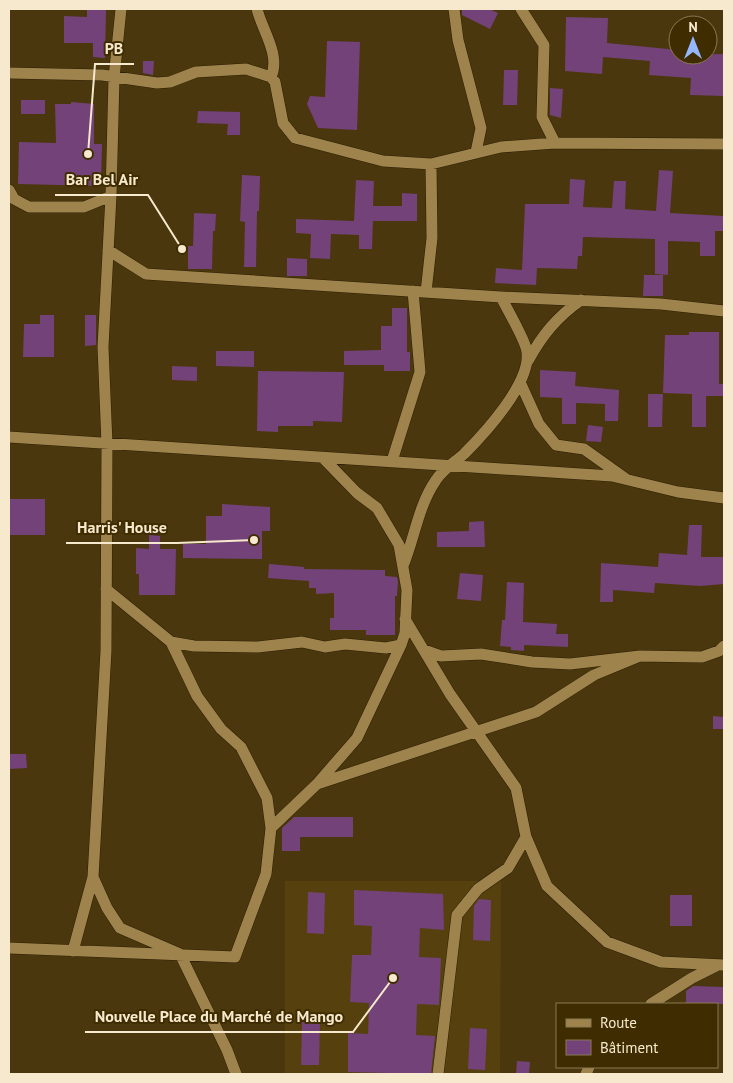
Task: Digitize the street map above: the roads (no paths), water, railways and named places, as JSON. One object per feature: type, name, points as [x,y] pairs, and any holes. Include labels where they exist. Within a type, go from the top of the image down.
[{"type":"street","points":[[73,951],[93,877],[106,651],[107,444],[103,347],[111,196],[114,78],[121,9]]},
{"type":"street","points":[[257,9],[272,50],[274,62],[271,77]]},
{"type":"street","points":[[454,9],[458,40],[481,128],[476,152]]},
{"type":"street","points":[[521,9],[544,44],[542,117],[554,143]]},
{"type":"street","points":[[9,73],[102,75],[157,83],[170,82],[196,72],[216,69],[246,69],[271,77],[275,82],[283,123],[295,138],[383,161],[430,164],[501,146],[554,143],[724,144]]},
{"type":"street","points":[[426,292],[432,238],[430,164]]},
{"type":"street","points":[[9,190],[14,199],[29,207],[84,207],[111,196]]},
{"type":"street","points":[[108,250],[146,274],[501,297],[660,304],[724,311]]},
{"type":"street","points":[[392,461],[420,372],[414,291]]},
{"type":"street","points":[[501,297],[527,350],[528,362]]},
{"type":"street","points":[[403,566],[429,490],[437,478],[475,442],[505,405],[520,382],[543,334],[563,313],[581,300]]},
{"type":"street","points":[[520,382],[539,424],[556,445],[584,449],[626,479]]},
{"type":"street","points":[[9,437],[452,465],[626,479],[678,492],[724,498]]},
{"type":"street","points":[[271,828],[291,807],[318,784],[357,738],[405,633],[407,590],[398,545],[377,508],[357,492],[323,458]]},
{"type":"street","points":[[9,948],[235,957],[266,874],[271,828],[267,798],[254,769],[241,747],[221,729],[198,696],[171,642],[106,588]]},
{"type":"street","points":[[405,619],[475,731],[516,788],[526,837],[548,886],[607,942],[660,962],[721,965]]},
{"type":"street","points":[[171,642],[194,646],[258,648],[302,642],[325,647],[345,644],[386,648],[401,645]]},
{"type":"street","points":[[424,650],[440,656],[481,654],[532,662],[570,664],[640,656],[702,657],[719,651],[724,646]]},
{"type":"street","points":[[318,784],[536,712],[594,675],[640,656]]},
{"type":"street","points":[[438,1074],[457,915],[478,889],[508,868],[526,837]]},
{"type":"street","points":[[93,877],[107,908],[120,928],[180,954],[227,1050],[236,1074]]},
{"type":"street","points":[[653,1003],[692,978],[721,965]]},
{"type":"place","name":"PB","points":[[88,154]]},
{"type":"place","name":"Bar Bel Air","points":[[182,249]]},
{"type":"place","name":"Harris' House","points":[[254,540]]},
{"type":"place","name":"Nouvelle Place du Marché de Mango","points":[[393,978]]}]
